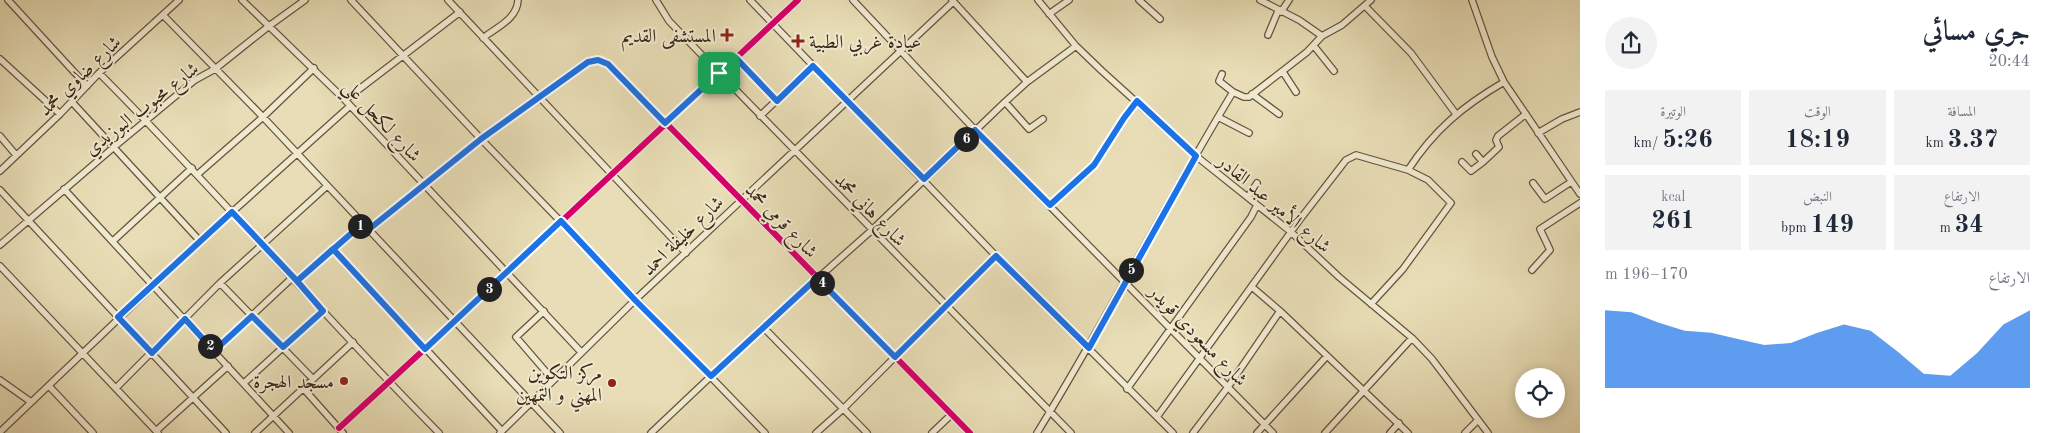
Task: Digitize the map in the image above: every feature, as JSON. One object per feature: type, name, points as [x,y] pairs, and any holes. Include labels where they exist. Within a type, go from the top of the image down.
[{"type":"street","points":[[8,0],[87,86]]},
{"type":"street","name":"شارع ضاوي محمد","points":[[0,171],[60,114],[99,73],[179,0]]},
{"type":"street","name":"شارع لكحل علي","points":[[242,0],[345,100],[581,352]]},
{"type":"street","name":"شارع محبوب البوزيدي","points":[[0,246],[114,146],[195,80],[216,69],[269,26],[305,0]]},
{"type":"street","points":[[351,0],[481,139],[765,433]]},
{"type":"street","points":[[448,0],[686,253]]},
{"type":"street","points":[[483,38],[513,16],[517,10],[518,0]]},
{"type":"street","name":"شارع هاني محمد","points":[[656,0],[673,25],[794,152],[1071,433]]},
{"type":"street","points":[[750,0],[996,256],[1170,432]]},
{"type":"street","points":[[303,388],[341,430],[389,382],[798,0]]},
{"type":"street","name":"شارع مسعودي قويدر","points":[[852,0],[975,130],[1273,433]]},
{"type":"street","name":"شارع الأمير عبد القادر","points":[[1038,0],[1076,46],[1196,156],[1291,232],[1339,278],[1412,338],[1432,359],[1488,433]]},
{"type":"street","points":[[1050,14],[1069,0]]},
{"type":"street","points":[[1139,0],[1160,19]]},
{"type":"street","points":[[1260,0],[1299,20],[1322,36]]},
{"type":"street","points":[[1268,34],[1280,11],[1289,0]]},
{"type":"street","points":[[1222,74],[1219,81],[1233,92],[1247,98],[1283,72],[1314,46],[1322,36],[1342,25],[1371,0]]},
{"type":"street","points":[[1472,0],[1490,51],[1504,82],[1580,194]]},
{"type":"street","points":[[953,1],[1027,82]]},
{"type":"street","name":"شارع خليفة احمد","points":[[501,432],[635,300],[953,1]]},
{"type":"street","points":[[1365,6],[1411,53],[1456,114]]},
{"type":"street","points":[[345,100],[460,12]]},
{"type":"street","points":[[163,15],[456,321],[560,433]]},
{"type":"street","points":[[656,431],[711,376],[872,230],[1005,102],[1027,82],[1076,46]]},
{"type":"street","points":[[1314,46],[1334,71]]},
{"type":"street","points":[[736,58],[777,101]]},
{"type":"street","points":[[0,59],[60,114]]},
{"type":"street","name":"شارع قرمي محمد","points":[[540,96],[594,60],[602,60],[615,71],[970,433]]},
{"type":"street","points":[[760,116],[813,66]]},
{"type":"street","points":[[198,174],[314,68]]},
{"type":"street","points":[[1283,72],[1296,92]]},
{"type":"street","points":[[99,73],[198,174],[389,382],[439,433]]},
{"type":"street","points":[[1408,170],[1422,149],[1456,114],[1504,82]]},
{"type":"street","points":[[1037,433],[1089,348],[1233,92]]},
{"type":"street","points":[[1252,94],[1278,114]]},
{"type":"street","points":[[368,230],[422,184],[540,96]]},
{"type":"street","points":[[1050,205],[1094,165],[1137,101]]},
{"type":"street","points":[[72,102],[200,241]]},
{"type":"street","points":[[1005,102],[1030,129],[1042,119]]},
{"type":"street","points":[[0,432],[118,317],[350,106]]},
{"type":"street","points":[[1538,133],[1562,119],[1580,112]]},
{"type":"street","points":[[1462,162],[1471,171],[1483,162],[1499,148],[1496,140],[1498,136],[1526,114]]},
{"type":"street","points":[[1218,117],[1249,133]]},
{"type":"street","points":[[0,136],[16,155]]},
{"type":"street","points":[[1476,154],[1483,162]]},
{"type":"street","points":[[1157,417],[1291,232],[1350,156],[1356,155],[1408,170],[1428,180],[1451,203],[1403,269],[1371,304]]},
{"type":"street","points":[[113,241],[192,168]]},
{"type":"street","points":[[1533,183],[1545,199],[1572,182]]},
{"type":"street","points":[[1248,197],[1257,183]]},
{"type":"street","points":[[116,388],[220,283],[327,186]]},
{"type":"street","points":[[64,189],[154,284],[289,433]]},
{"type":"street","points":[[0,190],[226,433]]},
{"type":"street","points":[[1532,270],[1550,250],[1540,229],[1580,203]]},
{"type":"street","points":[[1127,388],[1251,217],[1257,205]]},
{"type":"street","points":[[214,351],[295,279],[362,224]]},
{"type":"street","points":[[333,249],[501,432]]},
{"type":"street","points":[[816,433],[996,256]]},
{"type":"street","points":[[0,266],[157,432],[228,366]]},
{"type":"street","points":[[220,283],[313,379]]},
{"type":"street","points":[[1252,287],[1280,311],[1408,433]]},
{"type":"street","points":[[244,383],[323,311]]},
{"type":"street","points":[[544,311],[516,337],[554,380]]},
{"type":"street","points":[[1193,433],[1228,387],[1280,311]]},
{"type":"street","points":[[763,327],[867,433]]},
{"type":"street","points":[[1325,433],[1412,338]]},
{"type":"street","points":[[255,433],[353,342]]},
{"type":"street","points":[[1256,433],[1327,356]]},
{"type":"street","points":[[0,380],[31,402]]},
{"type":"street","points":[[49,386],[93,433]]},
{"type":"street","points":[[932,433],[952,414]]},
{"type":"street","points":[[1464,433],[1478,420]]},
{"type":"street","points":[[1390,433],[1399,423]]},
{"type":"cycle path","points":[[339,428],[798,0]]},
{"type":"cycle path","points":[[368,230],[423,184],[539,96],[588,63],[602,60],[615,71],[970,433]]},
{"type":"place","name":"المستشفى القديم","points":[[727,35]]},
{"type":"place","name":"عيادة غربي الطبية","points":[[798,41]]},
{"type":"place","name":"مسجد الهجرة","points":[[344,381]]},
{"type":"place","name":"مركز التكوين المهني و التمهين","points":[[612,383]]},
{"type":"route","points":[[719,73],[665,123],[608,64],[602,60],[588,62],[422,184],[368,230],[362,224],[333,249],[297,281],[232,212],[118,317],[152,353],[185,319],[214,351],[252,316],[283,347],[323,311],[297,281],[333,249],[425,349],[561,221],[635,300],[711,376],[817,278],[895,357],[996,256],[1089,348],[1109,309],[1196,156],[1137,101],[1108,141],[1094,165],[1050,205],[975,130],[924,179],[813,66],[777,101],[736,58],[719,73]]}]
